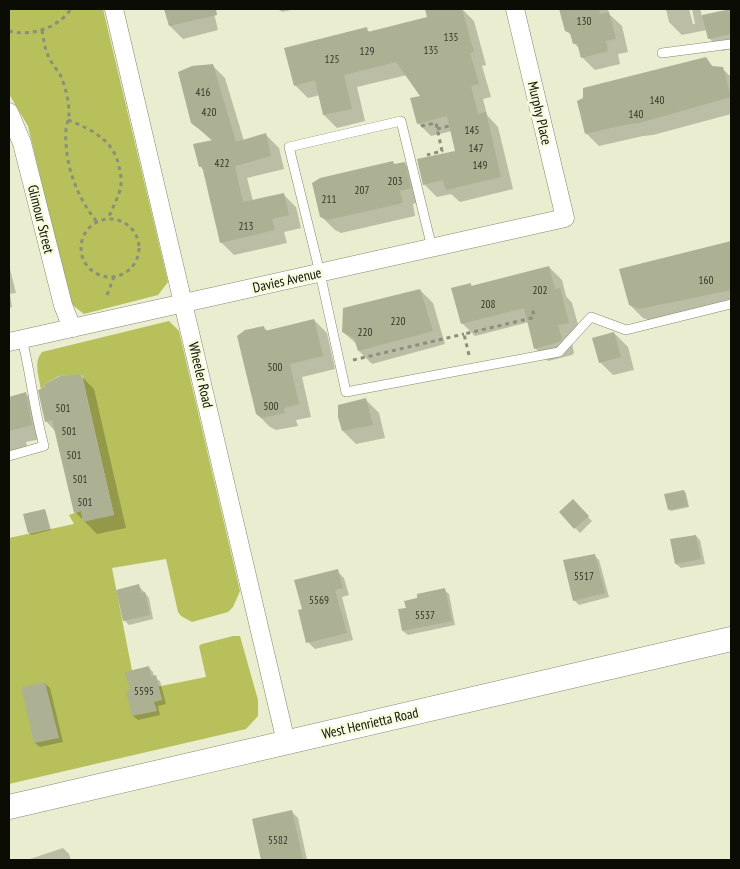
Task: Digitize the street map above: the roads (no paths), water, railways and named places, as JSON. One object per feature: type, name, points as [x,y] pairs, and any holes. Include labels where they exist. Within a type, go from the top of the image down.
[{"type":"main road","name":"West Henrietta Road","points":[[9,807],[731,639]]},
{"type":"street","name":"Wheeler Road","points":[[114,9],[286,742]]},
{"type":"street","name":"Murphy Place","points":[[515,9],[565,218]]},
{"type":"street","name":"Glimour Street","points":[[9,112],[22,143],[63,305],[72,328]]},
{"type":"street","name":"Davies Avenue","points":[[16,340],[565,218]]},
{"type":"lane","points":[[662,54],[731,44]]},
{"type":"lane","points":[[432,248],[401,121],[290,147],[346,392],[559,352],[590,317],[626,330],[731,304]]},
{"type":"lane","points":[[9,456],[44,446],[38,425],[29,366],[16,340]]}]
